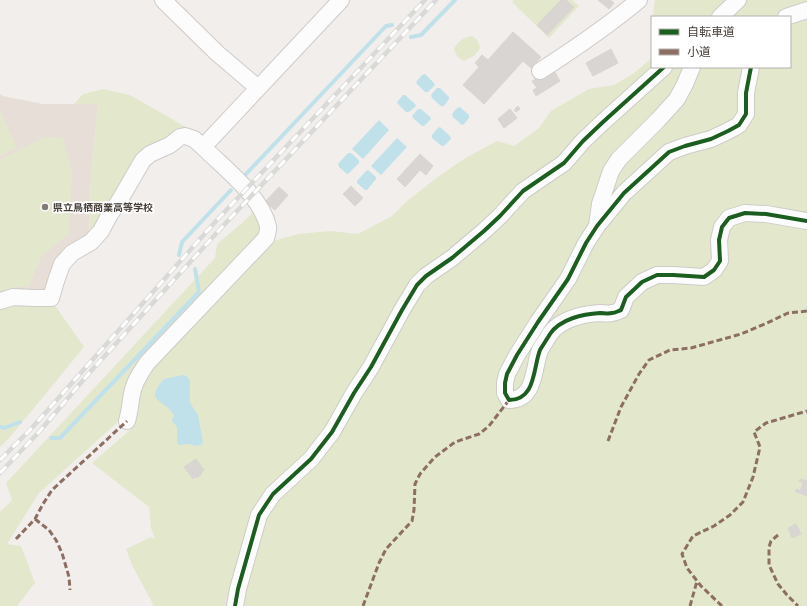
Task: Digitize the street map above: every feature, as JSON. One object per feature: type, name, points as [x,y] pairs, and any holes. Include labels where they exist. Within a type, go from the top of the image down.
[{"type":"street","points":[[163,0],[217,53],[258,88]]},
{"type":"street","points":[[202,147],[341,0]]},
{"type":"street","points":[[540,71],[621,15],[639,0]]},
{"type":"street","points":[[721,16],[738,0]]},
{"type":"street","points":[[789,16],[807,10]]},
{"type":"street","points":[[235,606],[238,589],[259,515],[273,494],[311,460],[332,432],[354,393],[371,367],[417,285],[426,276],[452,258],[484,231],[523,191],[564,163],[603,122],[663,68]]},
{"type":"street","points":[[597,226],[600,204],[611,171],[619,159],[676,100],[692,68]]},
{"type":"street","points":[[751,68],[746,93],[746,114],[739,125],[728,132],[711,139],[669,152],[624,193],[597,226],[586,243],[568,279],[545,310],[507,374],[505,393],[509,400],[518,399],[527,393],[532,385],[535,366],[541,349],[551,332],[566,321],[584,315],[601,313],[612,314],[621,310],[626,298],[642,282],[657,275],[673,274],[704,277],[714,270],[720,261],[719,240],[722,227],[729,218],[744,213],[766,214],[807,221]]},
{"type":"street","points":[[0,301],[13,297],[51,298],[62,264],[72,253],[91,242],[101,232],[110,214],[143,160],[150,154],[170,145],[180,137],[185,136],[194,139],[252,195],[269,227],[266,238],[147,363],[137,378],[132,392],[130,414],[127,421]]},
{"type":"shaded area","name":"県立鳥栖商業高等学校","points":[[0,94],[3,96],[43,104],[98,104],[91,176],[89,238],[46,292],[0,297]]},
{"type":"green space","points":[[514,0],[572,0],[579,6],[549,38],[512,2]]},
{"type":"green space","points":[[655,0],[807,0],[807,606],[154,606],[132,565],[126,549],[151,537],[155,539],[151,528],[149,507],[92,463],[130,430],[146,375],[252,265],[226,269],[136,364],[121,419],[39,493],[7,544],[21,546],[35,583],[17,606],[0,606],[0,512],[12,500],[6,483],[215,258],[217,244],[253,212],[259,215],[270,242],[298,234],[330,231],[358,234],[392,216],[408,200],[467,157],[497,141],[514,146],[539,128],[551,111],[589,89],[614,85],[634,73],[651,59],[651,68],[791,68],[791,16],[654,16]]},
{"type":"green space","points":[[471,36],[477,40],[480,48],[477,53],[464,61],[460,59],[454,49],[461,40]]},
{"type":"green space","points":[[103,89],[130,95],[191,130],[142,155],[89,238],[91,176],[98,104],[74,104],[83,94]]},
{"type":"green space","points":[[0,111],[17,148],[0,156]]},
{"type":"green space","points":[[45,137],[63,138],[72,172],[69,233],[42,256],[28,286],[14,287],[0,293],[0,160]]},
{"type":"green space","points":[[17,302],[54,304],[84,347],[10,437],[0,447],[0,308]]},
{"type":"water","points":[[425,74],[435,85],[428,92],[425,92],[416,82],[422,75]]},
{"type":"water","points":[[437,88],[440,88],[449,97],[444,106],[441,106],[432,98],[431,95]]},
{"type":"water","points":[[403,95],[405,95],[416,106],[409,112],[406,112],[397,102]]},
{"type":"water","points":[[460,107],[469,115],[469,118],[462,125],[453,117],[452,114],[457,108]]},
{"type":"water","points":[[418,109],[421,109],[431,119],[424,126],[422,126],[412,116]]},
{"type":"water","points":[[379,120],[389,130],[363,159],[352,149]]},
{"type":"water","points":[[440,127],[450,136],[451,139],[444,146],[432,138],[432,135]]},
{"type":"water","points":[[397,138],[407,147],[381,175],[371,166]]},
{"type":"water","points":[[348,153],[351,153],[359,160],[359,163],[347,174],[339,167],[338,164]]},
{"type":"water","points":[[368,170],[376,177],[376,179],[367,190],[365,190],[357,183],[357,181]]},
{"type":"water","points":[[183,375],[188,377],[190,381],[190,403],[198,415],[203,442],[201,445],[178,445],[177,427],[172,421],[174,415],[157,400],[155,396],[158,386],[164,379]]},
{"type":"building","points":[[561,0],[566,0],[574,7],[547,35],[537,25]]},
{"type":"building","points":[[598,0],[610,0],[614,3],[609,9]]},
{"type":"building","points":[[513,32],[541,57],[531,68],[523,61],[484,104],[463,85],[479,67],[475,63],[482,55],[488,60]]},
{"type":"building","points":[[611,49],[618,63],[593,76],[586,63]]},
{"type":"building","points":[[553,69],[560,81],[536,96],[533,90],[537,88],[532,81]]},
{"type":"building","points":[[518,106],[520,109],[516,112],[514,110]]},
{"type":"building","points":[[510,109],[517,118],[504,128],[498,119]]},
{"type":"building","points":[[420,154],[433,166],[426,175],[420,170],[405,187],[397,179]]},
{"type":"building","points":[[351,186],[363,198],[355,206],[343,194]]},
{"type":"building","points":[[279,187],[288,195],[275,210],[265,202]]},
{"type":"building","points":[[196,459],[204,470],[201,472],[202,474],[196,478],[195,476],[193,479],[184,467]]},
{"type":"building","points":[[800,479],[807,481],[807,496],[796,492],[796,489],[800,491],[803,483],[799,481]]},
{"type":"building","points":[[796,524],[801,534],[792,538],[788,528]]},
{"type":"waterway","points":[[411,37],[421,35],[455,0]]},
{"type":"waterway","points":[[246,174],[386,26],[392,25]]},
{"type":"waterway","points":[[179,255],[182,242],[231,190]]},
{"type":"waterway","points":[[51,438],[60,438],[199,292],[195,269]]},
{"type":"waterway","points":[[0,427],[4,428],[20,422]]},
{"type":"railway","points":[[0,460],[30,430],[216,221],[425,0]]},
{"type":"railway","points":[[0,473],[39,432],[91,371],[223,226],[436,0]]},
{"type":"marked path","points":[[608,441],[621,407],[639,374],[649,360],[670,350],[691,348],[741,334],[788,313],[807,311]]},
{"type":"marked path","points":[[363,606],[379,563],[386,549],[412,521],[415,484],[420,474],[435,457],[455,442],[479,434],[489,426],[509,400]]},
{"type":"marked path","points":[[722,606],[701,586],[687,568],[682,554],[693,536],[714,526],[730,515],[743,502],[753,477],[760,447],[754,432],[766,423],[807,411]]},
{"type":"marked path","points":[[16,539],[35,519],[52,490],[127,421]]},
{"type":"marked path","points":[[35,519],[49,530],[56,540],[62,553],[69,577],[70,590]]},
{"type":"marked path","points":[[778,535],[771,541],[769,547],[769,565],[778,584],[798,606]]},
{"type":"marked path","points":[[690,606],[697,581]]},
{"type":"cycle path","points":[[235,606],[238,589],[259,515],[273,494],[311,459],[332,432],[354,393],[371,367],[417,285],[426,276],[452,258],[484,231],[523,191],[564,163],[583,141],[663,68]]},
{"type":"cycle path","points":[[751,68],[746,93],[746,114],[739,125],[711,139],[669,152],[624,193],[597,226],[586,243],[568,279],[538,322],[507,374],[505,393],[509,400],[518,399],[529,389],[540,350],[554,329],[566,321],[579,316],[613,313],[621,310],[626,297],[642,282],[657,275],[704,277],[714,270],[720,261],[719,240],[722,227],[729,218],[745,213],[766,214],[807,221]]},
{"type":"place","name":"県立鳥栖商業高等学校","points":[[45,207]]}]
